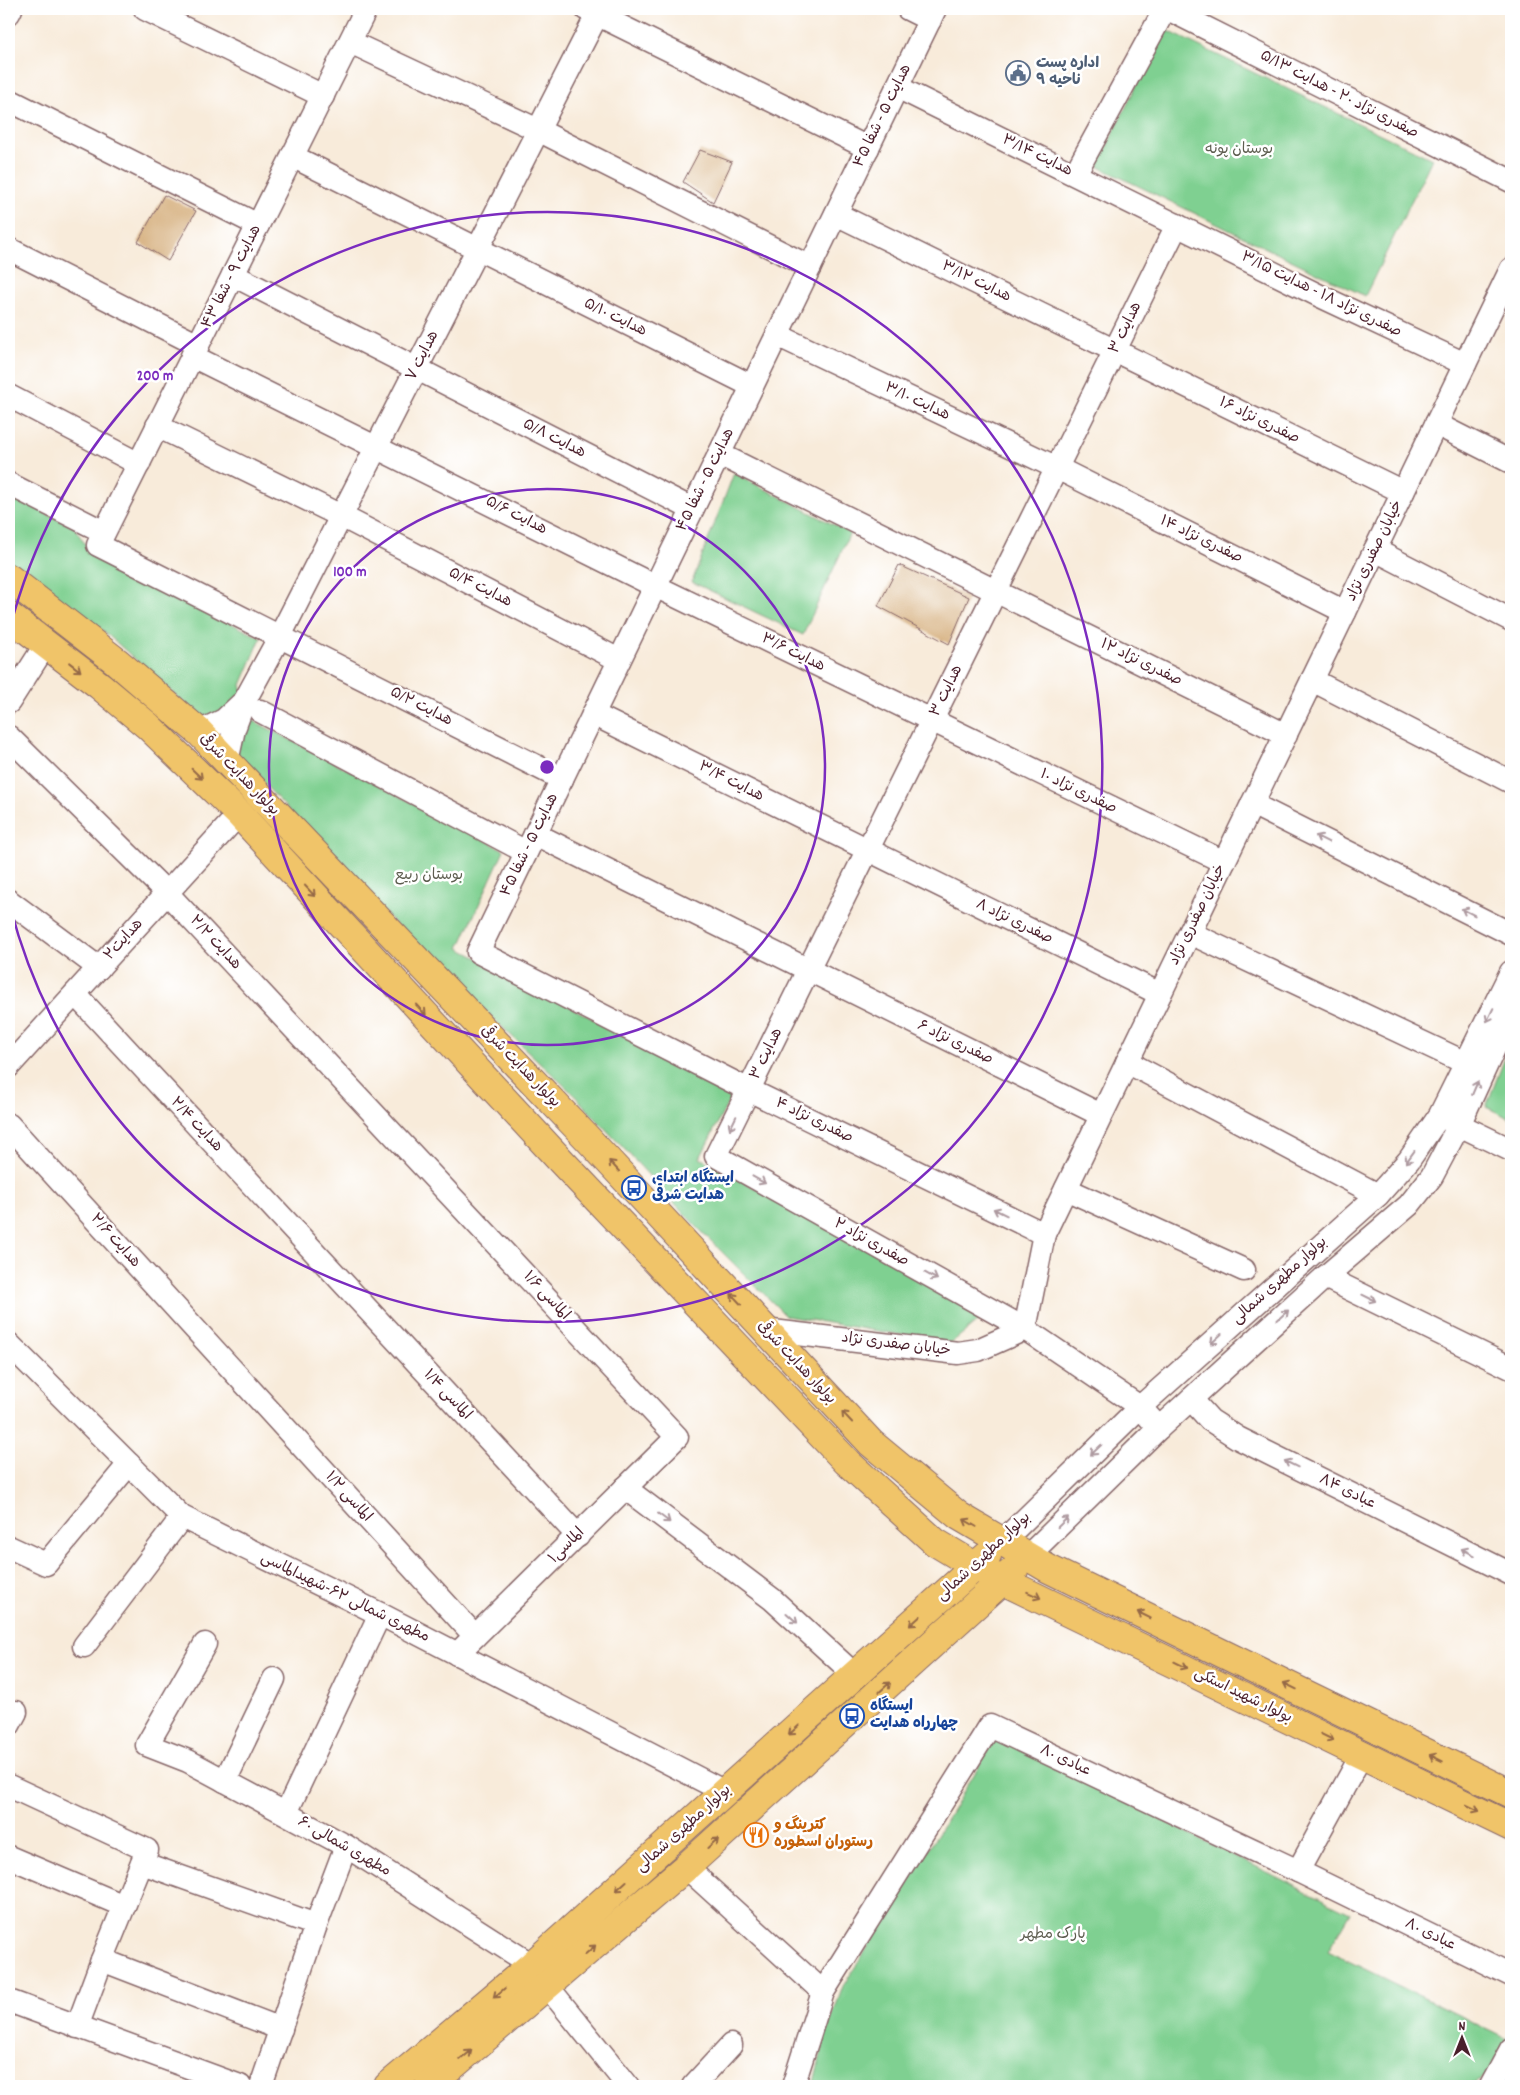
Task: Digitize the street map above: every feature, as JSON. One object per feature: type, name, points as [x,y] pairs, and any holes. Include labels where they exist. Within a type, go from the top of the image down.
[{"type":"main road","name":"بولوار هدایت شرقی","points":[[9,578],[116,661],[199,732],[588,1139],[871,1443],[959,1516],[1028,1556]]},
{"type":"main road","name":"بولوار هدایت شرقی","points":[[9,616],[148,726],[239,814],[563,1163],[847,1462],[935,1542],[974,1566]]},
{"type":"main road","name":"بولوار مطهری شمالی","points":[[429,2086],[725,1792],[974,1566],[1003,1542]]},
{"type":"main road","name":"بولوار مطهری شمالی","points":[[388,2086],[686,1867],[1004,1581],[1028,1556]]},
{"type":"main road","name":"بولوار شهید استکی","points":[[1028,1556],[1511,1794]]},
{"type":"main road","name":"بولوار شهید استکی","points":[[974,1566],[1511,1827]]},
{"type":"street","points":[[9,13],[11,9]]},
{"type":"street","points":[[145,9],[323,96]]},
{"type":"street","name":"هدایت ۹ - شفا ۴۳","points":[[101,539],[366,9]]},
{"type":"street","points":[[908,9],[932,14]]},
{"type":"street","points":[[1075,174],[1166,9]]},
{"type":"street","name":"صفدری نژاد ۲۰ - هدایت ۵/۱۳","points":[[1166,9],[1511,181]]},
{"type":"street","points":[[594,11],[868,148]]},
{"type":"street","name":"هدایت ۷","points":[[227,762],[234,729],[252,706],[280,636],[538,130],[594,11]]},
{"type":"street","name":"هدایت ۵ - شفا ۴۵","points":[[478,952],[932,14]]},
{"type":"street","points":[[350,42],[538,130],[810,267]]},
{"type":"street","name":"هدایت ۳/۱۴","points":[[897,86],[1177,225]]},
{"type":"street","points":[[9,100],[258,224]]},
{"type":"street","name":"هدایت ۵/۱۰","points":[[292,156],[752,386]]},
{"type":"street","name":"هدایت ۳/۱۲","points":[[836,214],[1115,350]]},
{"type":"street","name":"هدایت ۳","points":[[716,1156],[1177,225]]},
{"type":"street","name":"صفدری نژاد ۱۸ - هدایت ۳/۱۵","points":[[1177,225],[1320,296],[1465,364]]},
{"type":"street","name":"هدایت ۵/۶","points":[[9,249],[376,446],[655,586]]},
{"type":"street","name":"خیابان صفدری نژاد","points":[[764,1330],[958,1353],[978,1350],[1025,1329],[1044,1234],[1465,364],[1505,298],[1511,269]]},
{"type":"street","name":"هدایت ۵/۸","points":[[233,275],[692,509]]},
{"type":"street","name":"هدایت ۳/۱۰","points":[[777,335],[1056,468]]},
{"type":"street","name":"صفدری نژاد ۱۶","points":[[1115,350],[1403,492]]},
{"type":"street","points":[[9,396],[139,464]]},
{"type":"street","points":[[1436,424],[1511,462]]},
{"type":"street","name":"هدایت ۵/۴","points":[[157,426],[341,516],[619,660]]},
{"type":"street","name":"صفدری نژاد ۱۲","points":[[719,454],[1286,734]]},
{"type":"street","name":"صفدری نژاد ۱۴","points":[[1056,468],[1345,612]]},
{"type":"street","name":"هدایت ۵/۲","points":[[9,484],[101,539],[280,636],[562,779]]},
{"type":"street","points":[[1375,550],[1511,620]]},
{"type":"street","name":"هدایت ۳/۶","points":[[655,586],[931,721]]},
{"type":"street","points":[[9,702],[46,644]]},
{"type":"street","points":[[1312,680],[1511,782]]},
{"type":"street","name":"هدایت ۷","points":[[199,732],[252,706]]},
{"type":"street","name":"صفدری نژاد ۶","points":[[252,706],[530,843],[808,971],[1101,1115]]},
{"type":"street","name":"هدایت ۳/۴","points":[[594,714],[868,850]]},
{"type":"street","name":"صفدری نژاد ۱۰","points":[[931,721],[1224,862]]},
{"type":"street","name":"هدایت ۲/۲","points":[[9,737],[167,892],[414,1156]]},
{"type":"street","points":[[1252,804],[1511,934]]},
{"type":"street","name":"هدایت۲","points":[[9,1066],[239,814]]},
{"type":"street","name":"صفدری نژاد ۸","points":[[868,850],[1160,994]]},
{"type":"street","points":[[9,900],[99,968]]},
{"type":"street","points":[[1190,933],[1466,1064]]},
{"type":"street","name":"صفدری نژاد ۴","points":[[478,952],[749,1090],[1044,1234]]},
{"type":"street","name":"بولوار مطهری شمالی","points":[[1028,1556],[1191,1398],[1325,1277],[1409,1205],[1432,1176],[1466,1064],[1511,972]]},
{"type":"street","name":"هدایت ۲/۴","points":[[75,994],[316,1255]]},
{"type":"street","name":"بولوار مطهری شمالی","points":[[1003,1542],[1140,1407],[1378,1195],[1409,1160],[1450,1120],[1511,1012]]},
{"type":"street","points":[[1127,1062],[1378,1195]]},
{"type":"street","points":[[1450,1120],[1511,1150]]},
{"type":"street","name":"هدایت ۲/۶","points":[[9,1125],[221,1358]]},
{"type":"street","name":"الماسی ۱/۶","points":[[414,1156],[678,1437]]},
{"type":"street","name":"صفدری نژاد ۲","points":[[716,1156],[1025,1329],[1140,1407],[1159,1428]]},
{"type":"street","points":[[1066,1188],[1244,1270]]},
{"type":"street","name":"الماسی ۱/۴","points":[[316,1255],[578,1536]]},
{"type":"street","points":[[1325,1277],[1511,1368]]},
{"type":"street","name":"مطهری شمالی ۶۲-شهیدالماسی","points":[[9,1344],[182,1517],[380,1614],[725,1792]]},
{"type":"street","name":"الماسی ۱/۲","points":[[221,1358],[475,1636]]},
{"type":"street","name":"عبادی ۸۴","points":[[1191,1398],[1210,1420],[1238,1438],[1511,1574]]},
{"type":"street","name":"الماسی۱","points":[[457,1654],[678,1437]]},
{"type":"street","points":[[9,1547],[46,1564],[129,1464]]},
{"type":"street","points":[[625,1488],[772,1599],[855,1675]]},
{"type":"street","points":[[84,1646],[182,1517]]},
{"type":"street","points":[[286,1813],[380,1614]]},
{"type":"street","name":"مطهری شمالی ۶۰","points":[[205,1644],[147,1745],[188,1761],[346,1846],[540,1976],[628,2086]]},
{"type":"street","points":[[225,1781],[274,1679]]},
{"type":"street","name":"عبادی ۸۰","points":[[793,2086],[822,1992],[990,1726],[1298,1871],[1511,1975]]},
{"type":"street","points":[[1298,1871],[1362,1754]]},
{"type":"street","points":[[9,1786],[145,1857],[316,1925]]},
{"type":"street","points":[[261,2086],[316,1925],[346,1846]]},
{"type":"street","points":[[9,1857],[124,1906]]},
{"type":"street","points":[[77,2027],[102,1960],[145,1857]]},
{"type":"street","points":[[686,1867],[822,1992]]},
{"type":"street","points":[[102,1960],[281,2029]]},
{"type":"street","points":[[9,2001],[240,2086]]},
{"type":"street","points":[[693,2086],[731,2045]]},
{"type":"street","points":[[1491,2086],[1511,2049]]},
{"type":"green space","name":"بوستان پونه","points":[[1164,29],[1432,159],[1365,296],[1097,166]]},
{"type":"green space","points":[[734,473],[850,533],[803,635],[692,582]]},
{"type":"green space","name":"بوستان ربیع","points":[[9,495],[74,527],[92,555],[261,638],[241,685],[250,719],[504,850],[459,948],[733,1093],[700,1158],[987,1314],[951,1343],[786,1316],[695,1225],[572,1093],[408,938],[210,726],[108,635],[9,562]]},
{"type":"green space","points":[[1511,1042],[1511,1119],[1486,1107]]},
{"type":"green space","name":"پارک مطهر","points":[[996,1738],[1350,1913],[1328,1951],[1509,2040],[1490,2075],[1465,2086],[813,2086],[826,2034],[843,1986],[903,1892]]},
{"type":"building","points":[[700,150],[732,162],[713,202],[683,182]]},
{"type":"building","points":[[164,195],[196,211],[168,261],[138,242]]},
{"type":"building","points":[[899,565],[969,597],[949,644],[878,606]]},
{"type":"place","name":"اداره پست ناحیه ۹","points":[[1018,73]]},
{"type":"place","name":"ایستگاه ابتدای هدایت شرقی","points":[[634,1188]]},
{"type":"place","name":"ایستگاه چهارراه هدایت","points":[[852,1716]]},
{"type":"place","name":"کترینگ و رستوران اسطوره","points":[[756,1835]]}]
